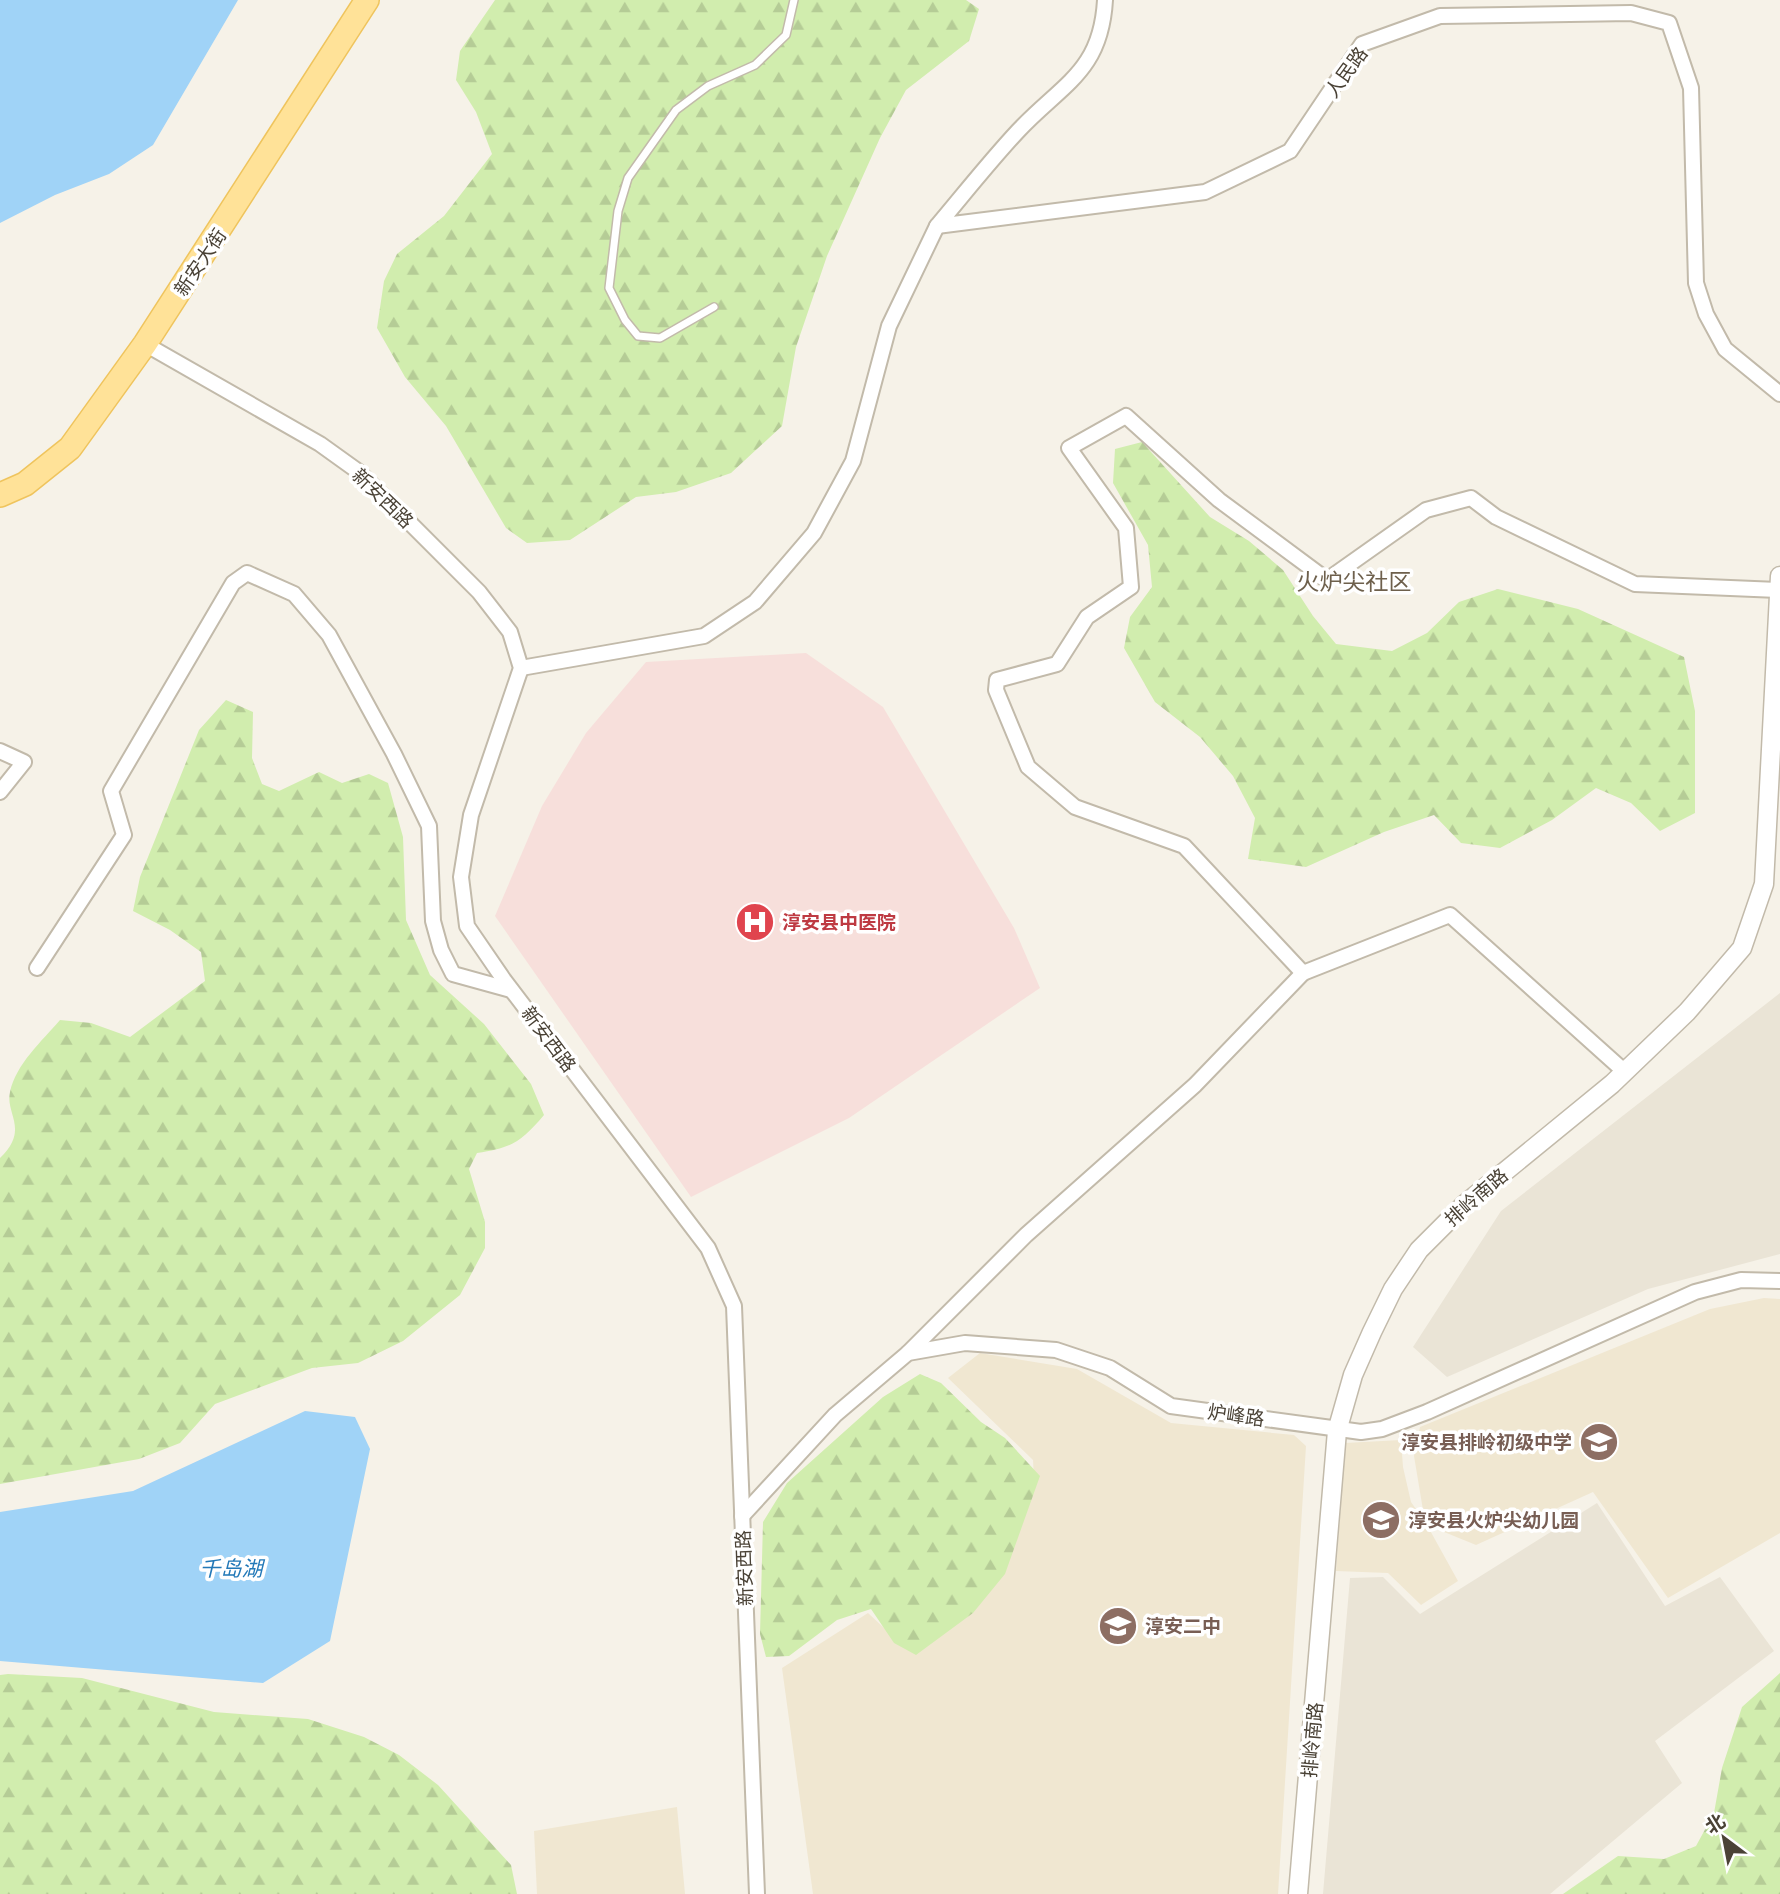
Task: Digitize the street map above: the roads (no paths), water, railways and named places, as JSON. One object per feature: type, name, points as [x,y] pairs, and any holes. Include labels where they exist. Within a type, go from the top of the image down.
[{"type":"main road","name":"新安大街","points":[[0,495],[25,484],[70,448],[145,344],[368,0]]},
{"type":"street","points":[[521,668],[704,636],[755,602],[814,533],[853,461],[889,326],[937,226],[1019,130],[1080,75],[1104,24],[1105,0]]},
{"type":"street","name":"人民路","points":[[937,226],[1205,192],[1290,151],[1362,44],[1440,16],[1632,13],[1669,23],[1690,88],[1696,283],[1706,314],[1725,349],[1780,394]]},
{"type":"street","name":"新安西路","points":[[145,344],[320,444],[359,472],[479,592],[510,632],[521,668],[471,815],[461,877],[467,926],[511,990],[708,1248],[734,1306],[757,1894]]},
{"type":"street","points":[[1303,973],[1184,846],[1075,807],[1028,767],[996,690],[997,680],[1057,664],[1087,617],[1131,587],[1126,528],[1069,448],[1126,416],[1219,500],[1327,580],[1426,510],[1471,498],[1496,517],[1635,584],[1779,583]]},
{"type":"street","points":[[37,968],[124,835],[111,791],[233,583],[247,573],[294,594],[329,635],[394,754],[429,826],[433,921],[441,950],[453,974],[491,987],[511,990]]},
{"type":"street","name":"排岭南路","points":[[1298,1894],[1337,1431],[1353,1375],[1393,1289],[1419,1250],[1464,1205],[1625,1072],[1716,980],[1742,948],[1754,921],[1765,884],[1779,583]]},
{"type":"street","points":[[0,751],[24,762],[0,792]]},
{"type":"street","points":[[742,1516],[835,1415],[908,1353],[1026,1235],[1195,1085],[1303,973],[1450,915],[1625,1072]]},
{"type":"street","name":"炉峰路","points":[[908,1353],[965,1343],[1056,1350],[1110,1368],[1171,1406],[1337,1431],[1361,1432],[1382,1429],[1427,1412],[1695,1292],[1741,1280],[1780,1282]]},
{"type":"lane","points":[[713,307],[660,338],[638,336],[625,320],[609,288],[618,211],[628,178],[676,110],[708,86],[755,65],[786,34],[794,0]]},
{"type":"water","points":[[0,0],[238,0],[153,145],[109,174],[55,195],[0,223]]},
{"type":"water","name":"千岛湖","points":[[305,1411],[355,1417],[370,1449],[330,1641],[263,1683],[0,1661],[0,1512],[133,1491]]},
{"type":"place","name":"淳安县中医院","points":[[755,922]]},
{"type":"place","name":"淳安县排岭初级中学","points":[[1599,1442]]},
{"type":"place","name":"淳安县火炉尖幼儿园","points":[[1381,1520]]},
{"type":"place","name":"淳安二中","points":[[1118,1626]]},
{"type":"district","name":"火炉尖社区","points":[[1354,581]]}]
